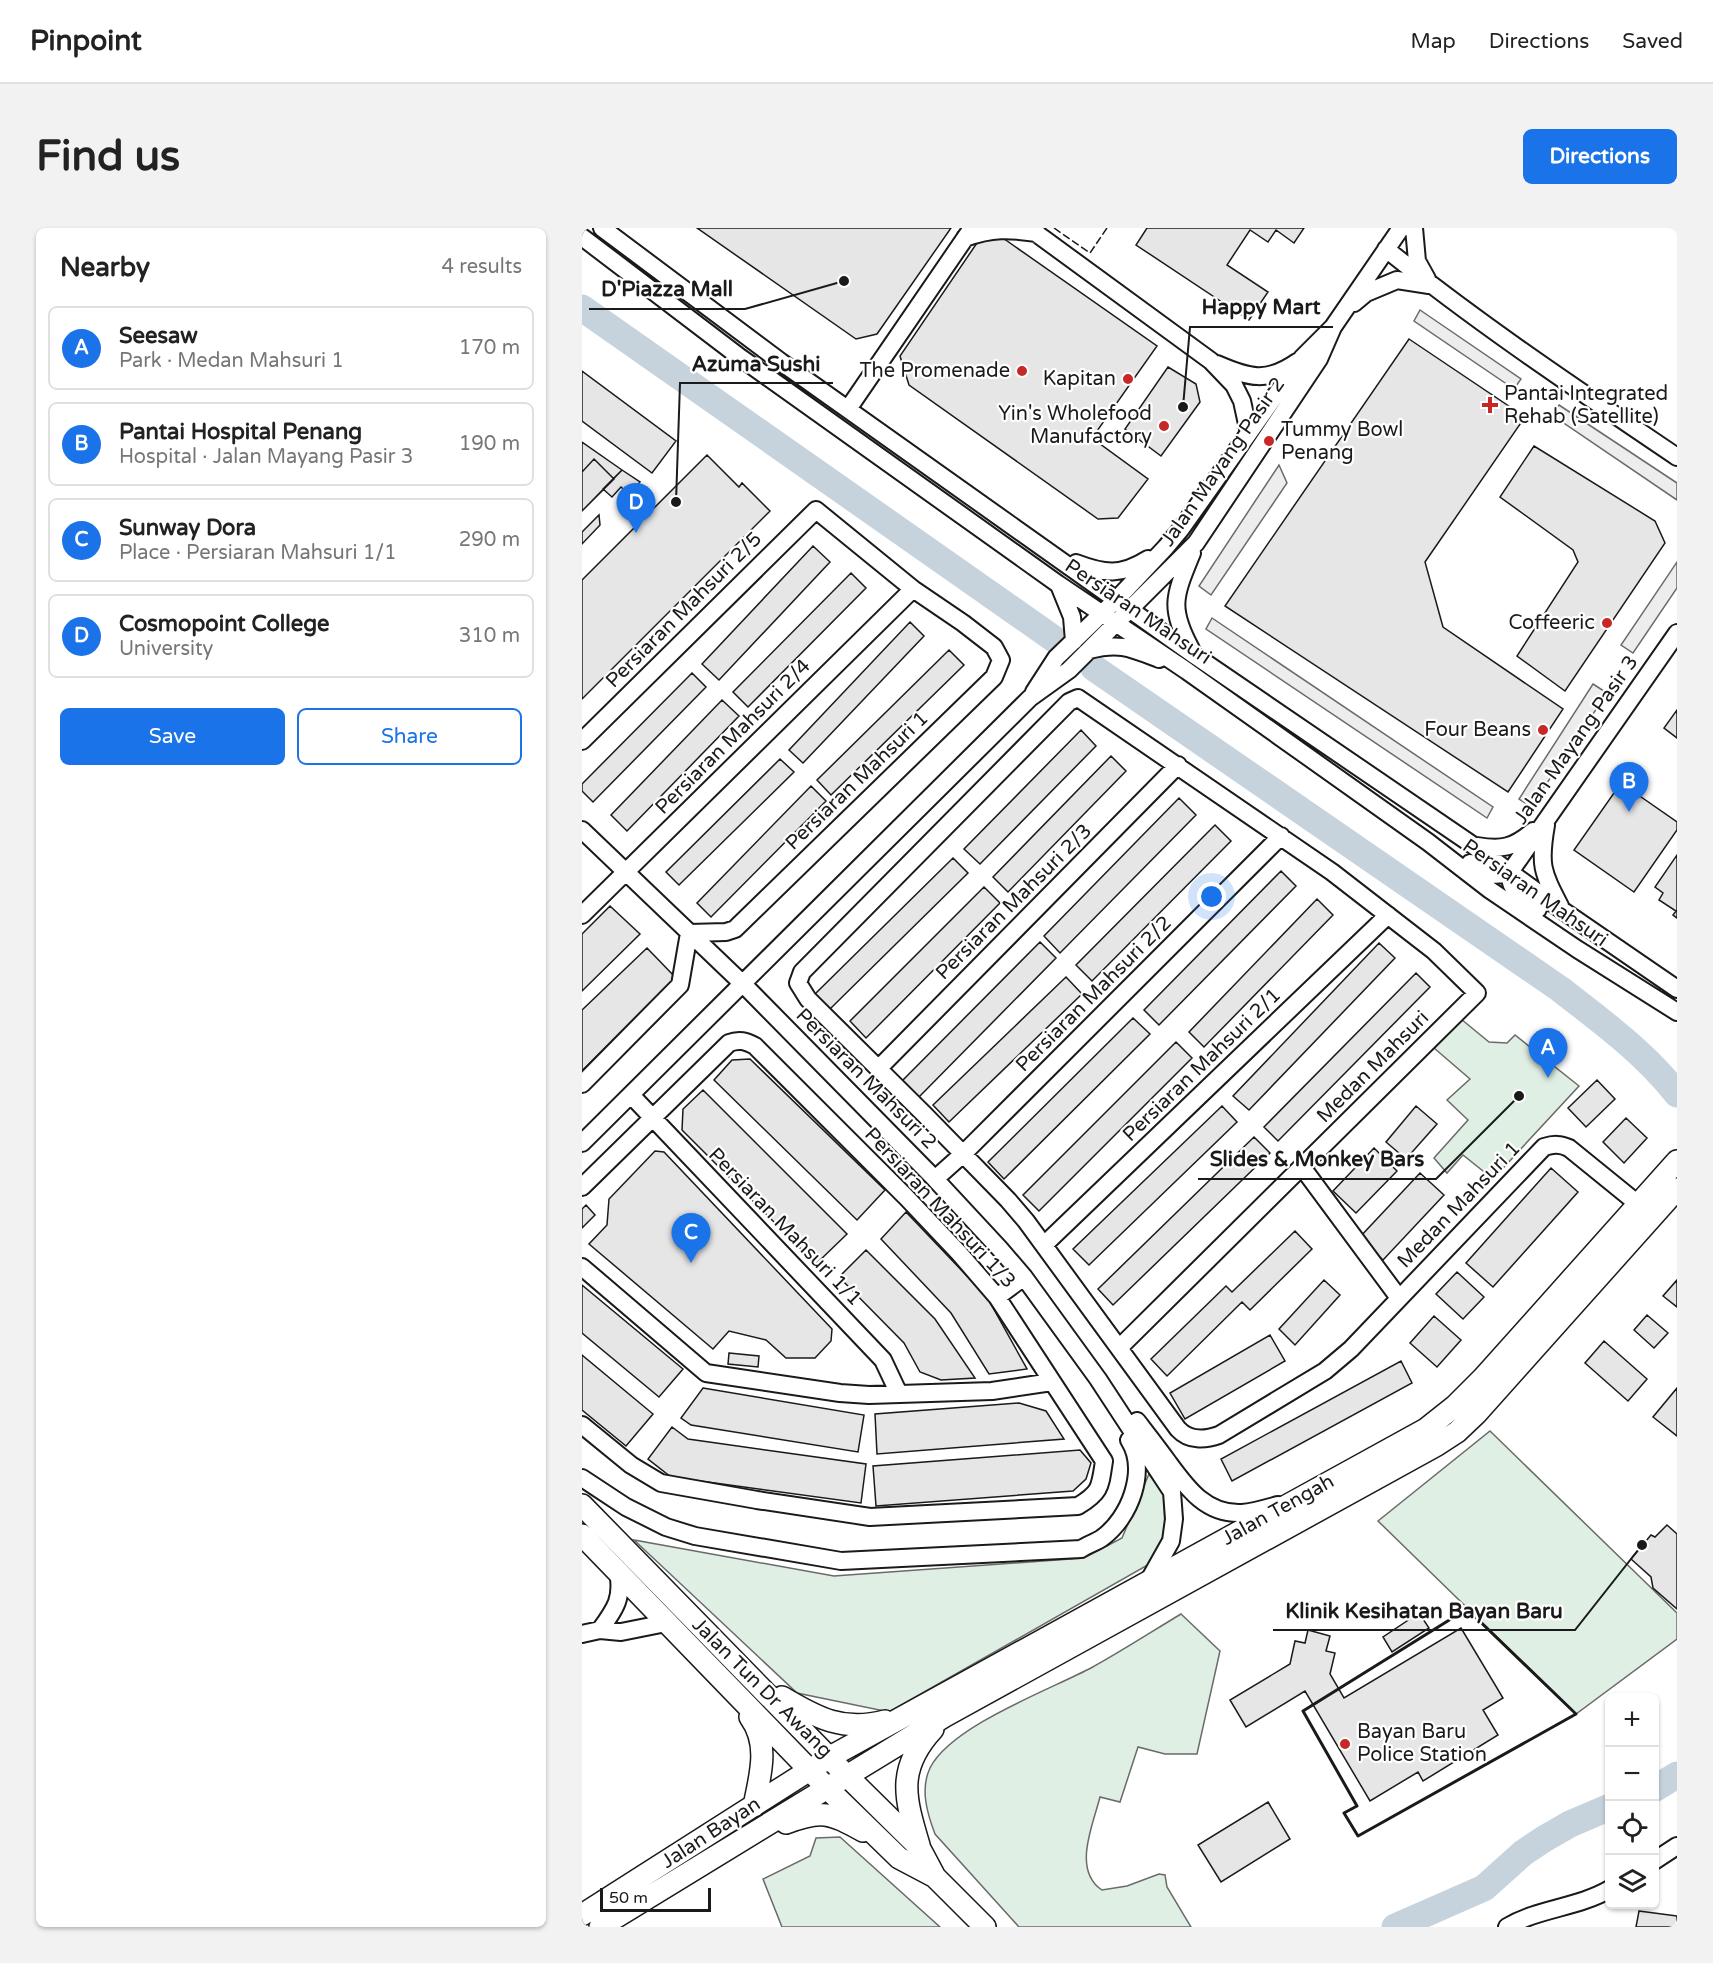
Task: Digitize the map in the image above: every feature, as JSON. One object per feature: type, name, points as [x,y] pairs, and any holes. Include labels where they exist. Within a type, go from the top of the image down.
[{"type":"main road","name":"Jalan Tengah","points":[[809,1770],[1426,1429],[1448,1412],[1483,1378],[1677,1161]]},
{"type":"main road","name":"Jalan Tengah","points":[[827,1788],[945,1716],[1457,1432],[1476,1414],[1677,1189]]},
{"type":"main road","name":"Jalan Tun Dr Awang","points":[[582,1505],[919,1847],[935,1877],[985,1927]]},
{"type":"main road","name":"Jalan Tun Dr Awang","points":[[582,1535],[827,1788],[907,1864],[935,1877]]},
{"type":"main road","points":[[753,1680],[806,1711],[839,1724],[870,1725],[908,1714]]},
{"type":"main road","points":[[735,1695],[754,1722],[762,1748],[762,1767],[754,1806]]},
{"type":"main road","points":[[919,1847],[909,1810],[907,1776],[911,1760],[920,1743],[945,1716]]},
{"type":"main road","name":"Jalan Bayan","points":[[582,1915],[809,1770]]},
{"type":"main road","name":"Jalan Bayan","points":[[600,1927],[827,1788]]},
{"type":"main road","points":[[743,1839],[814,1813],[844,1821],[882,1841]]},
{"type":"street","name":"Persiaran Mahsuri","points":[[602,228],[848,409],[1194,655],[1474,846],[1677,989]]},
{"type":"street","name":"Jalan Mayang Pasir 2","points":[[1123,603],[1196,543],[1319,359],[1337,321],[1401,228]]},
{"type":"street","points":[[1414,228],[1417,261],[1430,285]]},
{"type":"street","points":[[848,409],[969,233],[1001,229],[1033,231],[1211,361],[1234,385],[1242,401],[1249,433]]},
{"type":"street","name":"Persiaran Mahsuri","points":[[582,237],[741,358],[1058,584],[1187,671],[1447,856],[1490,890],[1577,949],[1677,1012]]},
{"type":"street","points":[[1386,249],[1430,285],[1541,365],[1677,457]]},
{"type":"street","points":[[1337,321],[1366,293],[1397,280],[1430,285]]},
{"type":"street","name":"Jalan Mayang Pasir 2","points":[[1123,603],[1302,358],[1337,321]]},
{"type":"street","points":[[1211,361],[1233,371],[1267,377],[1283,372],[1302,358]]},
{"type":"street","name":"Persiaran Mahsuri 1","points":[[689,933],[726,932],[735,929],[994,677],[1001,660],[994,647],[913,589],[816,510]]},
{"type":"street","name":"Persiaran Mahsuri 2/5","points":[[582,741],[816,510]]},
{"type":"street","points":[[1194,655],[1182,633],[1175,607],[1180,581],[1196,543]]},
{"type":"street","points":[[1053,554],[1096,571],[1119,572],[1137,566],[1166,547]]},
{"type":"street","points":[[1058,584],[1069,605],[1074,641]]},
{"type":"street","name":"Persiaran Mahsuri 2/4","points":[[582,915],[913,589]]},
{"type":"street","points":[[1030,698],[1054,661],[1102,613],[1123,603]]},
{"type":"street","points":[[582,1143],[1030,698],[1062,676],[1089,650],[1116,622],[1123,603]]},
{"type":"street","name":"Jalan Mayang Pasir 3","points":[[1510,872],[1677,633]]},
{"type":"street","points":[[1089,650],[1108,645],[1122,646],[1187,671]]},
{"type":"street","points":[[1119,1348],[1008,1200],[808,999],[798,983],[802,972],[1069,702],[1078,698],[1281,836],[1389,915]]},
{"type":"street","name":"Persiaran Mahsuri 2/3","points":[[879,1068],[1178,765]]},
{"type":"street","points":[[1474,846],[1508,847],[1523,840],[1547,819]]},
{"type":"street","points":[[1547,819],[1541,853],[1543,866],[1547,881],[1562,910]]},
{"type":"street","name":"Persiaran Mahsuri 2","points":[[582,830],[743,984],[935,1179],[1024,1277],[1098,1379]]},
{"type":"street","name":"Persiaran Mahsuri 2/2","points":[[935,1179],[963,1154],[1281,836]]},
{"type":"street","points":[[1447,856],[1470,863],[1492,876],[1510,872],[1514,890],[1563,929],[1577,949]]},
{"type":"street","name":"Medan Mahsuri","points":[[1119,1348],[1477,993],[1434,951],[1389,915]]},
{"type":"street","name":"Persiaran Mahsuri 2/1","points":[[1044,1245],[1389,915]]},
{"type":"street","points":[[582,1084],[680,985],[689,933]]},
{"type":"street","name":"Persiaran Mahsuri 1/3","points":[[582,1187],[729,1043],[735,1040],[748,1042],[755,1046],[906,1197],[997,1297],[1104,1461],[1101,1481],[1094,1496],[1078,1506],[870,1517],[660,1483],[631,1465],[582,1425]]},
{"type":"street","name":"Persiaran Mahsuri 1/1","points":[[631,1095],[883,1360],[899,1394]]},
{"type":"street","name":"Medan Mahsuri 1","points":[[1119,1348],[1178,1429],[1186,1436],[1204,1440],[1219,1435],[1325,1371],[1351,1349],[1544,1147],[1561,1144],[1569,1148],[1638,1204]]},
{"type":"street","name":"Medan Mahsuri 1","points":[[1302,1167],[1399,1298]]},
{"type":"street","points":[[582,1267],[706,1372],[840,1393],[992,1391],[1052,1382]]},
{"type":"street","points":[[997,1297],[1024,1277]]},
{"type":"street","points":[[1098,1379],[1124,1403],[1186,1486],[1198,1499],[1211,1508],[1242,1513],[1296,1500]]},
{"type":"street","points":[[582,1478],[626,1507],[666,1527],[695,1536],[841,1561],[1081,1549],[1103,1537],[1119,1520],[1131,1498],[1136,1476],[1137,1461],[1131,1443],[1107,1408],[1098,1379]]},
{"type":"street","points":[[1098,1379],[1172,1492],[1174,1519],[1171,1541],[1149,1582]]},
{"type":"street","points":[[600,1629],[617,1604],[621,1592],[618,1570]]},
{"type":"street","points":[[582,1634],[600,1629],[621,1632],[666,1623]]},
{"type":"street","points":[[1659,1858],[1677,1846]]},
{"type":"street","points":[[1507,1927],[1521,1919],[1585,1901],[1605,1891]]},
{"type":"green space","points":[[1461,1019],[1489,1042],[1507,1043],[1515,1035],[1579,1086],[1493,1179],[1463,1155],[1447,1173],[1434,1158],[1468,1120],[1447,1100],[1470,1079],[1434,1048]]},
{"type":"green space","points":[[1490,1431],[1677,1613],[1677,1639],[1576,1714],[1378,1521]]},
{"type":"green space","points":[[1149,1474],[1164,1495],[1165,1531],[1153,1562],[889,1712],[797,1693],[634,1540],[834,1576],[1084,1558],[1122,1538]]},
{"type":"green space","points":[[1181,1614],[1220,1651],[1197,1754],[1165,1754],[1138,1747],[1120,1802],[1100,1797],[1087,1846],[1086,1859],[1093,1881],[1102,1890],[1127,1886],[1159,1874],[1165,1875],[1167,1887],[1191,1927],[1019,1927],[935,1834],[927,1809],[925,1793],[930,1768],[941,1753],[979,1724],[1091,1668]]},
{"type":"green space","points":[[840,1837],[940,1927],[782,1927],[763,1879],[810,1856],[816,1838]]},
{"type":"shaded area","points":[[1420,310],[1521,379],[1514,389],[1414,321]]},
{"type":"shaded area","points":[[1559,405],[1677,483],[1677,500],[1552,415]]},
{"type":"shaded area","points":[[1279,465],[1287,483],[1211,595],[1199,586]]},
{"type":"shaded area","points":[[1677,562],[1677,588],[1633,653],[1621,645]]},
{"type":"shaded area","points":[[1212,618],[1493,807],[1487,818],[1206,629]]},
{"type":"shaded area","points":[[1593,684],[1607,693],[1531,807],[1519,799]]},
{"type":"building","points":[[697,228],[951,228],[877,334],[856,339]]},
{"type":"building","points":[[1147,228],[1304,228],[1294,243],[1276,230],[1268,242],[1250,230],[1227,265],[1268,292],[1249,320],[1136,245]]},
{"type":"building","name":"The Promenade","points":[[1000,236],[1157,346],[1092,438],[1148,479],[1118,518],[1098,519],[909,385],[900,356],[979,240]]},
{"type":"building","points":[[1409,339],[1525,417],[1425,562],[1443,627],[1563,709],[1508,792],[1225,606]]},
{"type":"building","points":[[1168,367],[1196,384],[1200,402],[1161,456],[1125,429]]},
{"type":"building","points":[[582,371],[676,441],[652,473],[582,421]]},
{"type":"building","points":[[582,442],[622,470],[582,511]]},
{"type":"building","points":[[1534,446],[1655,521],[1665,543],[1565,691],[1517,656],[1578,562],[1573,550],[1500,497]]},
{"type":"building","points":[[707,455],[739,487],[742,483],[770,511],[582,699],[582,580]]},
{"type":"building","points":[[594,459],[614,479],[582,511],[582,472]]},
{"type":"building","points":[[622,470],[640,482],[629,494],[621,487],[612,497],[603,489]]},
{"type":"building","points":[[599,515],[600,525],[582,544],[582,532]]},
{"type":"building","points":[[813,546],[830,562],[719,680],[702,664]]},
{"type":"building","points":[[851,573],[866,588],[748,707],[733,692]]},
{"type":"building","points":[[910,622],[924,636],[803,763],[789,750]]},
{"type":"building","points":[[949,650],[964,665],[831,795],[817,780]]},
{"type":"building","points":[[692,673],[706,687],[593,802],[582,791],[582,784]]},
{"type":"building","points":[[722,700],[739,716],[627,831],[611,815]]},
{"type":"building","points":[[1677,710],[1677,738],[1664,728]]},
{"type":"building","points":[[1081,730],[1096,746],[980,864],[964,849]]},
{"type":"building","points":[[1111,756],[1126,771],[1008,892],[993,877]]},
{"type":"building","points":[[780,759],[794,772],[679,885],[666,872]]},
{"type":"building","points":[[1621,783],[1677,822],[1677,830],[1634,892],[1574,850]]},
{"type":"building","points":[[811,786],[826,801],[711,917],[697,903]]},
{"type":"building","points":[[1179,798],[1196,815],[1060,953],[1044,936]]},
{"type":"building","points":[[1215,825],[1231,841],[1092,981],[1076,965]]},
{"type":"building","points":[[1677,855],[1677,918],[1673,915],[1676,911],[1659,900],[1663,893],[1655,887]]},
{"type":"building","points":[[953,858],[968,873],[830,1009],[815,994]]},
{"type":"building","points":[[1281,871],[1296,886],[1159,1025],[1144,1010]]},
{"type":"building","points":[[984,887],[1000,903],[866,1038],[850,1021]]},
{"type":"building","points":[[1317,899],[1333,915],[1204,1047],[1189,1032]]},
{"type":"building","points":[[610,906],[640,934],[582,991],[582,934]]},
{"type":"building","points":[[1040,942],[1056,958],[919,1097],[902,1081]]},
{"type":"building","points":[[1379,943],[1395,958],[1249,1110],[1233,1096]]},
{"type":"building","points":[[647,948],[676,978],[582,1071],[582,1010]]},
{"type":"building","points":[[1416,973],[1430,987],[1278,1141],[1264,1127]]},
{"type":"building","points":[[1066,977],[1082,994],[949,1122],[933,1105]]},
{"type":"building","points":[[1133,1018],[1150,1034],[1004,1179],[988,1162]]},
{"type":"building","points":[[1176,1042],[1192,1058],[1039,1211],[1023,1195]]},
{"type":"building","points":[[750,1059],[885,1190],[857,1220],[714,1080],[732,1060]]},
{"type":"building","points":[[1597,1080],[1615,1099],[1586,1127],[1568,1108]]},
{"type":"building","points":[[703,1090],[847,1234],[816,1264],[682,1130],[683,1109]]},
{"type":"building","points":[[1222,1106],[1237,1122],[1089,1265],[1073,1249]]},
{"type":"building","points":[[1416,1106],[1437,1124],[1406,1159],[1386,1142]]},
{"type":"building","points":[[1626,1118],[1647,1138],[1624,1163],[1603,1142]]},
{"type":"building","points":[[1254,1137],[1270,1153],[1113,1305],[1098,1289]]},
{"type":"building","points":[[1374,1148],[1397,1171],[1356,1213],[1333,1191]]},
{"type":"building","points":[[655,1151],[664,1152],[832,1329],[831,1341],[815,1358],[786,1358],[766,1340],[729,1331],[713,1349],[589,1244],[607,1225],[609,1199]]},
{"type":"building","points":[[1551,1168],[1578,1192],[1493,1287],[1466,1263]]},
{"type":"building","points":[[1420,1173],[1444,1195],[1383,1260],[1359,1238]]},
{"type":"building","points":[[586,1205],[595,1215],[582,1228],[582,1209]]},
{"type":"building","points":[[906,1212],[987,1297],[1027,1369],[989,1374],[951,1313],[881,1239]]},
{"type":"building","points":[[1295,1231],[1312,1249],[1250,1310],[1242,1302],[1167,1376],[1151,1359],[1226,1286],[1232,1292]]},
{"type":"building","points":[[866,1250],[935,1319],[975,1378],[941,1380],[920,1372],[904,1343],[839,1277]]},
{"type":"building","points":[[1457,1272],[1484,1297],[1463,1319],[1436,1294]]},
{"type":"building","points":[[1324,1280],[1340,1295],[1295,1345],[1279,1329]]},
{"type":"building","points":[[1677,1280],[1677,1307],[1663,1296]]},
{"type":"building","points":[[582,1285],[683,1369],[659,1397],[582,1333]]},
{"type":"building","points":[[1647,1315],[1668,1333],[1654,1348],[1634,1330]]},
{"type":"building","points":[[1434,1316],[1461,1340],[1437,1367],[1410,1343]]},
{"type":"building","points":[[1270,1335],[1285,1361],[1185,1419],[1170,1393]]},
{"type":"building","points":[[1604,1341],[1647,1379],[1628,1401],[1585,1363]]},
{"type":"building","points":[[729,1353],[759,1356],[758,1367],[728,1364]]},
{"type":"building","points":[[582,1355],[653,1414],[626,1446],[582,1410]]},
{"type":"building","points":[[1401,1361],[1412,1383],[1232,1481],[1221,1459]]},
{"type":"building","points":[[703,1388],[864,1415],[858,1452],[691,1425],[681,1418]]},
{"type":"building","points":[[1677,1388],[1677,1436],[1653,1417]]},
{"type":"building","points":[[1019,1403],[1046,1411],[1064,1439],[877,1454],[875,1414]]},
{"type":"building","points":[[672,1427],[688,1439],[866,1464],[861,1503],[671,1477],[648,1459]]},
{"type":"building","points":[[1080,1450],[1091,1463],[1086,1479],[1073,1491],[876,1506],[873,1466]]},
{"type":"building","points":[[1667,1525],[1677,1534],[1677,1609],[1653,1588],[1651,1577],[1631,1559],[1651,1535],[1655,1537]]},
{"type":"building","points":[[1419,1613],[1429,1628],[1392,1652],[1383,1637]]},
{"type":"building","points":[[1461,1628],[1503,1698],[1483,1710],[1498,1735],[1423,1781],[1418,1772],[1370,1801],[1305,1691],[1246,1727],[1230,1700],[1290,1664],[1295,1641],[1305,1643],[1308,1630],[1330,1636],[1326,1651],[1335,1653],[1330,1674],[1344,1698]]},
{"type":"building","points":[[1268,1802],[1290,1839],[1221,1882],[1198,1845]]},
{"type":"building","points":[[1639,1911],[1677,1916],[1677,1927],[1636,1927]]},
{"type":"waterway","points":[[582,308],[1054,639]]},
{"type":"waterway","points":[[1094,668],[1560,989],[1651,1064],[1677,1094]]},
{"type":"waterway","points":[[1659,1786],[1677,1775]]},
{"type":"waterway","points":[[1395,1927],[1484,1888],[1523,1853],[1544,1839],[1570,1824],[1605,1809]]},
{"type":"fence","points":[[1054,228],[1090,253],[1107,228]]},
{"type":"wall","points":[[1467,1609],[1576,1714],[1358,1836],[1344,1813],[1357,1806],[1303,1711],[1467,1609]]},
{"type":"place","name":"D'Piazza Mall","points":[[844,281]]},
{"type":"place","name":"The Promenade","points":[[1022,371]]},
{"type":"place","name":"Kapitan","points":[[1128,379]]},
{"type":"place","name":"Pantai Integrated Rehab (Satellite)","points":[[1490,405]]},
{"type":"place","name":"Happy Mart","points":[[1183,407]]},
{"type":"place","name":"Yin's Wholefood Manufactory","points":[[1164,426]]},
{"type":"place","name":"Tummy Bowl Penang","points":[[1269,441]]},
{"type":"place","name":"Azuma Sushi","points":[[676,502]]},
{"type":"place","name":"Cosmopoint College","points":[[636,533]]},
{"type":"place","name":"Coffeeric","points":[[1607,623]]},
{"type":"place","name":"Four Beans","points":[[1543,730]]},
{"type":"place","name":"Pantai Hospital Penang","points":[[1629,812]]},
{"type":"place","name":"Seesaw","points":[[1548,1078]]},
{"type":"place","name":"Slides & Monkey Bars","points":[[1519,1096]]},
{"type":"place","name":"Sunway Dora","points":[[691,1263]]},
{"type":"place","name":"Klinik Kesihatan Bayan Baru","points":[[1642,1545]]},
{"type":"place","name":"Bayan Baru Police Station","points":[[1345,1744]]}]
